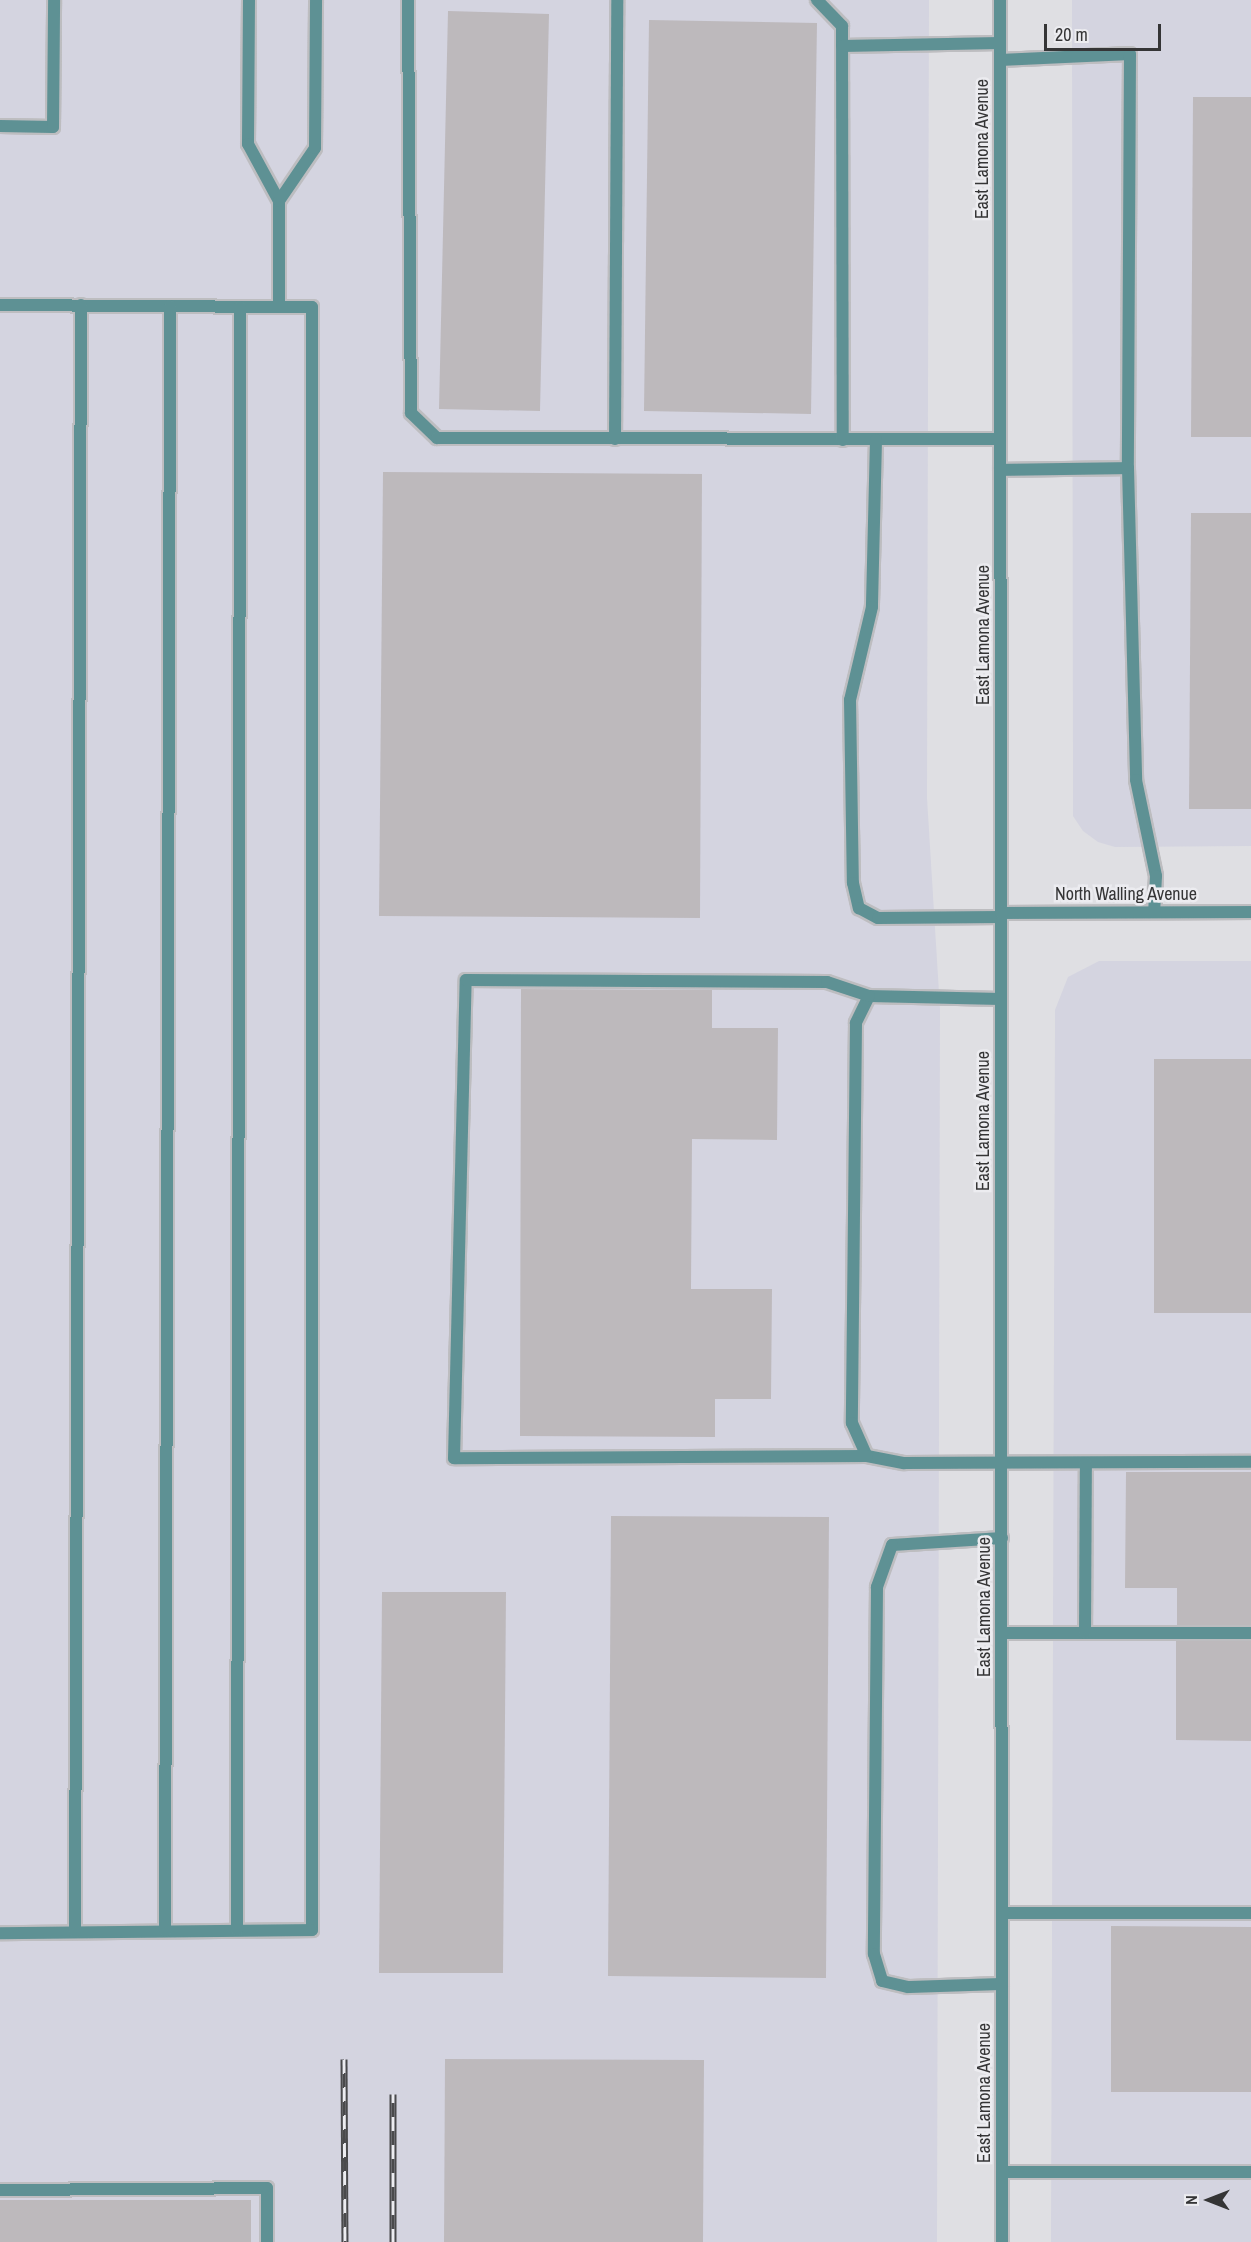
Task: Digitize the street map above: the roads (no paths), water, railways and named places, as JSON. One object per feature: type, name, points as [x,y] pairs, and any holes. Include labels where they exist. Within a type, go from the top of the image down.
[{"type":"street","points":[[0,126],[53,127],[54,0]]},
{"type":"street","points":[[249,0],[248,144],[279,201],[279,307]]},
{"type":"street","points":[[279,201],[315,148],[316,0]]},
{"type":"street","points":[[408,0],[411,412],[437,438],[1000,439]]},
{"type":"street","points":[[615,439],[617,0]]},
{"type":"street","points":[[817,0],[842,26],[843,440]]},
{"type":"street","name":"East Lamona Avenue","points":[[1000,0],[1002,2242]]},
{"type":"street","points":[[842,46],[1000,43]]},
{"type":"street","points":[[1000,60],[1130,54],[1128,468],[1136,780],[1156,876],[1154,912]]},
{"type":"street","points":[[0,305],[312,307],[312,1930],[0,1933]]},
{"type":"street","points":[[75,1932],[81,306]]},
{"type":"street","points":[[165,1931],[170,306]]},
{"type":"street","points":[[237,1930],[240,307]]},
{"type":"street","name":"North Walling Avenue","points":[[876,440],[873,607],[850,700],[853,883],[859,908],[878,918],[1251,912]]},
{"type":"street","points":[[1000,470],[1128,468]]},
{"type":"street","points":[[1001,999],[869,996],[828,982],[465,980],[454,1458],[867,1456],[904,1463],[1251,1462]]},
{"type":"street","points":[[867,1456],[852,1423],[852,1278],[856,1023],[869,996]]},
{"type":"street","points":[[1085,1633],[1086,1463]]},
{"type":"street","points":[[1002,1538],[892,1545],[877,1587],[874,1954],[882,1981],[908,1987],[1002,1984]]},
{"type":"street","points":[[1002,1633],[1251,1633]]},
{"type":"street","points":[[1002,1913],[1251,1913]]},
{"type":"street","points":[[1002,2172],[1251,2172]]},
{"type":"street","points":[[0,2190],[267,2188],[267,2242]]},
{"type":"railway","points":[[344,2059],[345,2242]]},
{"type":"railway","points":[[393,2094],[393,2242]]}]
